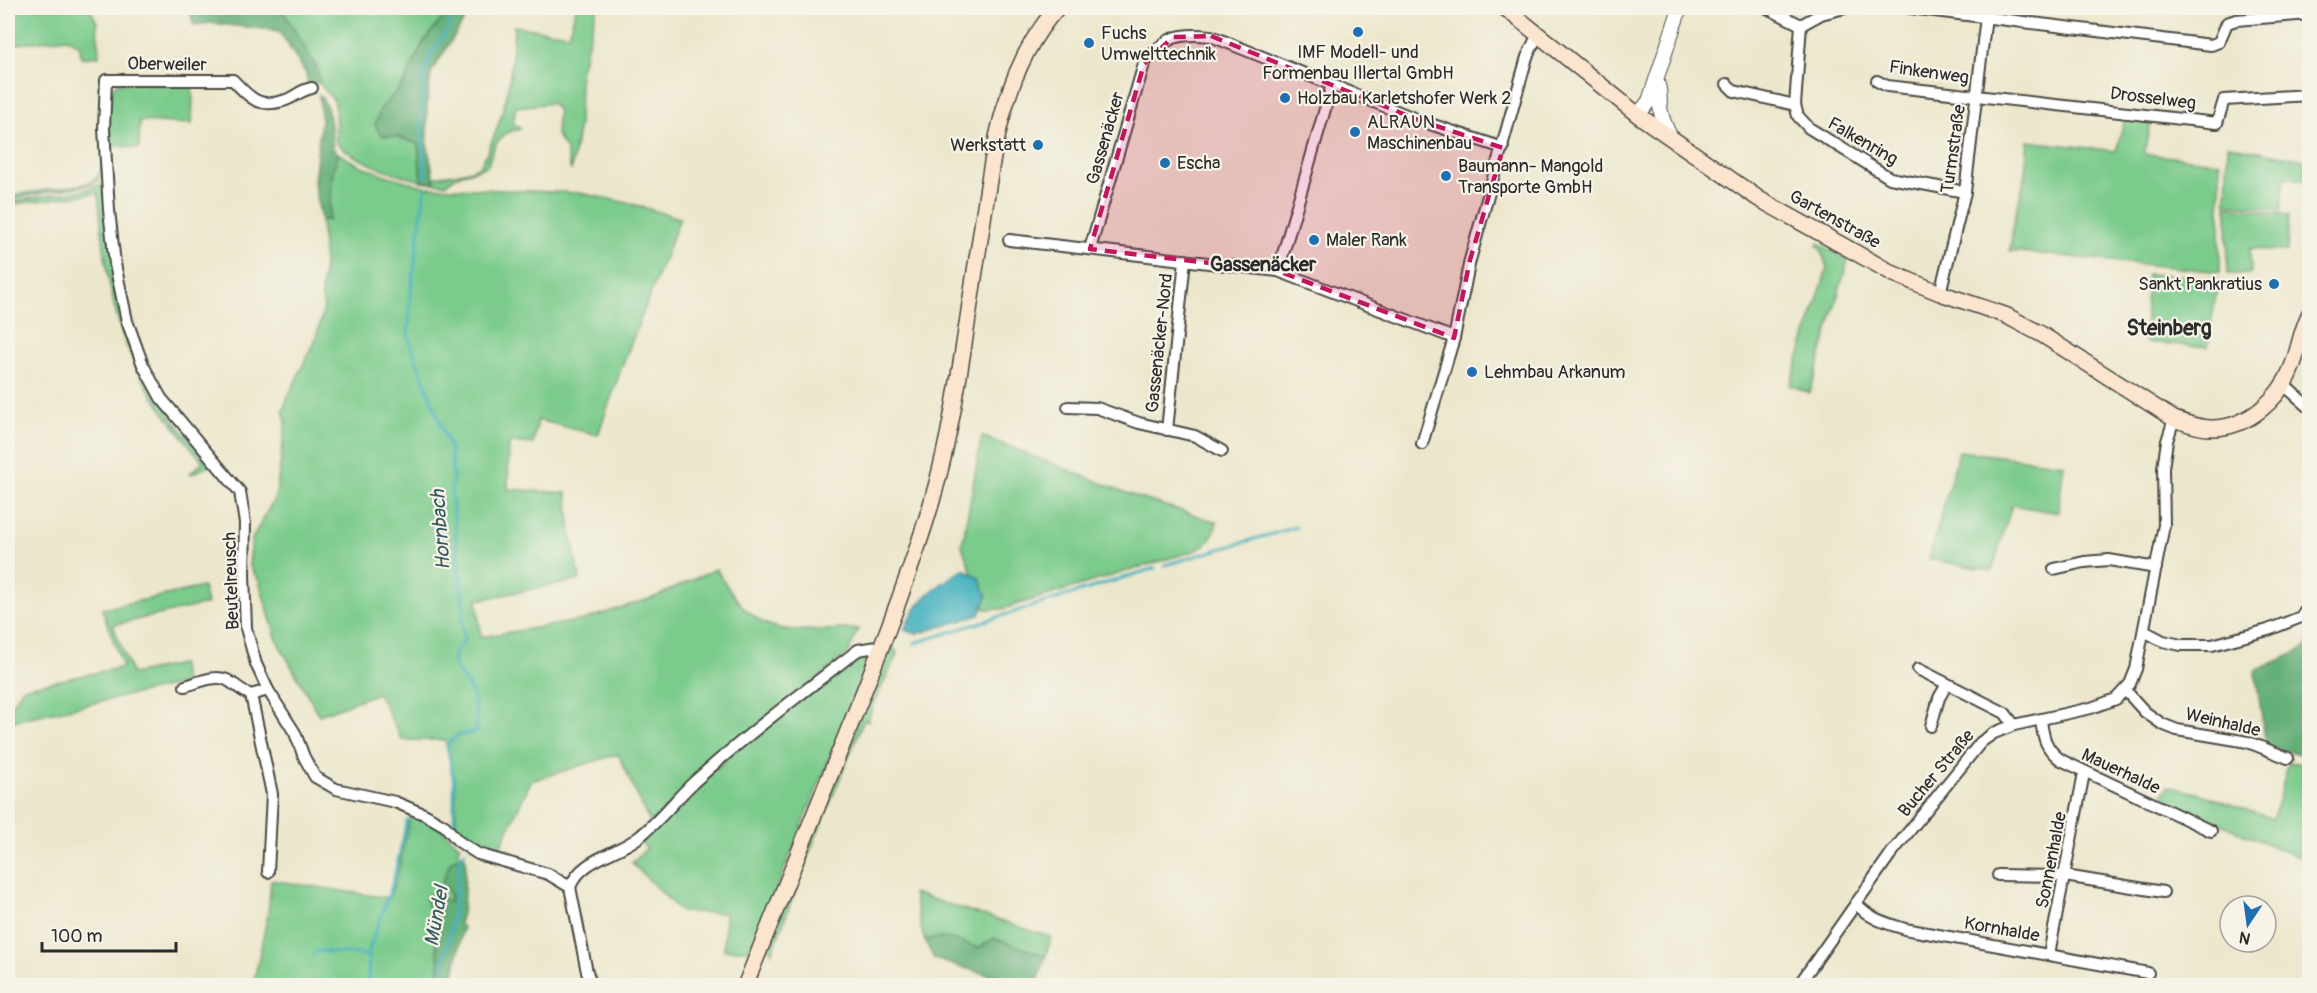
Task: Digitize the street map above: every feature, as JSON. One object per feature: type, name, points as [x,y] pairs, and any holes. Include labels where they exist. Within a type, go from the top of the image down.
[{"type":"main road","points":[[745,986],[916,556],[943,458],[952,414],[999,124],[1023,58],[1037,34],[1057,8]]},
{"type":"main road","name":"Gartenstraße","points":[[1505,8],[1638,115],[1759,199],[1894,274],[1940,293],[2005,315],[2041,334],[2174,419],[2195,426],[2211,428],[2227,426],[2256,413],[2284,385]]},
{"type":"main road","points":[[2284,385],[2310,313]]},
{"type":"street","points":[[1638,115],[1649,101],[1657,81],[1680,8]]},
{"type":"street","points":[[1767,8],[1801,25]]},
{"type":"street","points":[[1801,25],[1821,14],[1845,8]]},
{"type":"street","points":[[1910,8],[1987,12],[2211,45],[2219,42],[2227,23],[2236,20],[2310,14]]},
{"type":"street","name":"Turmstraße","points":[[1940,293],[1965,192],[1987,12]]},
{"type":"street","points":[[1727,84],[1734,91],[1795,105],[1801,25]]},
{"type":"street","name":"Gassenäcker","points":[[1090,249],[1144,64],[1155,49],[1173,37],[1190,34],[1211,36],[1421,121],[1503,148]]},
{"type":"street","points":[[1422,444],[1454,338],[1470,260],[1527,57],[1538,34]]},
{"type":"street","name":"Oberweiler","points":[[107,177],[104,129],[106,80],[233,80],[251,99],[267,103],[288,99],[303,90],[312,88]]},
{"type":"street","points":[[1657,81],[1663,124],[1672,140]]},
{"type":"street","name":"Finkenweg","points":[[1877,81],[1887,86],[1977,95]]},
{"type":"street","points":[[1278,271],[1332,85]]},
{"type":"street","name":"Drosselweg","points":[[1977,95],[2217,123],[2224,100],[2310,95]]},
{"type":"street","name":"Falkenring","points":[[1795,105],[1798,116],[1809,128],[1890,178],[1965,192]]},
{"type":"street","name":"Beutelreusch","points":[[107,177],[115,264],[127,321],[143,364],[161,398],[240,492],[245,523],[246,628],[256,664],[268,690],[296,733],[304,757],[315,777],[336,789],[395,802],[426,815],[445,826],[458,841],[478,854],[548,874],[570,886]]},
{"type":"street","points":[[1009,240],[1278,271],[1454,338]]},
{"type":"street","name":"Gassenäcker-Nord","points":[[1167,430],[1185,260]]},
{"type":"street","points":[[2284,385],[2310,408]]},
{"type":"street","name":"Gassenäcker-Nord","points":[[1068,407],[1097,408],[1138,423],[1195,436],[1222,451]]},
{"type":"street","points":[[2126,691],[2136,669],[2164,525],[2163,468],[2167,441],[2174,419]]},
{"type":"street","points":[[2054,569],[2084,562],[2109,560],[2156,568]]},
{"type":"street","points":[[2144,631],[2163,641],[2181,645],[2212,645],[2268,630],[2301,617],[2306,609]]},
{"type":"street","points":[[592,986],[587,972],[570,886],[575,877],[589,864],[638,838],[692,784],[770,717],[858,650],[882,646]]},
{"type":"street","points":[[1918,669],[2005,713],[2014,725]]},
{"type":"street","points":[[185,686],[219,677],[228,680],[250,695],[268,690]]},
{"type":"street","points":[[1931,726],[1939,698],[1947,684]]},
{"type":"street","name":"Bucher Straße","points":[[1798,986],[1827,941],[1890,855],[1981,742],[1994,733],[2014,725],[2091,708],[2116,699],[2126,691]]},
{"type":"street","name":"Weinhalde","points":[[2126,691],[2145,712],[2162,724],[2177,730],[2248,742],[2288,758]]},
{"type":"street","points":[[250,695],[272,794],[268,872]]},
{"type":"street","name":"Mauerhalde","points":[[2041,720],[2043,738],[2050,751],[2061,760],[2211,831]]},
{"type":"street","name":"Sonnenhalde","points":[[2049,954],[2084,772]]},
{"type":"street","points":[[1998,875],[2065,876],[2163,892]]},
{"type":"street","name":"Kornhalde","points":[[1856,903],[1864,913],[1881,922],[1905,929],[2148,973]]},
{"type":"highlighted area","points":[[1211,36],[1421,121],[1503,148],[1470,260],[1454,338],[1278,271],[1090,249],[1144,64],[1173,37]]},
{"type":"green space","points":[[8,8],[90,9],[97,22],[99,56],[81,58],[80,46],[67,38],[8,45]]},
{"type":"green space","points":[[189,8],[274,8],[283,11],[318,70],[319,83],[308,84],[306,73],[279,31],[211,23],[194,25]]},
{"type":"green space","points":[[284,8],[451,8],[423,43],[405,82],[380,110],[381,135],[398,137],[418,144],[421,181],[388,171],[354,156],[336,142],[335,102],[319,83],[318,70],[283,11]]},
{"type":"green space","points":[[450,8],[470,8],[431,73],[427,103],[427,144],[435,183],[421,181],[418,144],[398,137],[381,135],[375,125],[380,110],[405,82],[423,43]]},
{"type":"green space","points":[[576,8],[597,8],[580,74],[579,124],[571,171],[566,150],[556,134],[558,111],[552,103],[516,107],[513,122],[520,129],[507,133],[498,141],[488,165],[455,177],[447,184],[435,183],[434,177],[475,168],[485,157],[506,99],[511,71],[514,26],[569,34]]},
{"type":"green space","points":[[118,83],[191,84],[192,124],[140,121],[139,148],[108,145],[108,92]]},
{"type":"green space","points":[[319,94],[329,113],[333,149],[339,154],[333,169],[329,220],[321,220],[314,182],[321,119]]},
{"type":"green space","points":[[2125,118],[2151,121],[2144,154],[2220,162],[2220,272],[2010,251],[2013,226],[2024,181],[2028,141],[2116,151]]},
{"type":"green space","points":[[2228,145],[2309,161],[2309,181],[2285,177],[2281,210],[2226,203]]},
{"type":"green space","points":[[339,154],[385,175],[427,187],[581,193],[632,204],[680,218],[598,435],[538,420],[533,444],[509,442],[508,489],[567,493],[571,534],[580,580],[477,600],[481,637],[583,620],[655,597],[716,569],[746,610],[761,621],[775,627],[792,630],[858,629],[849,652],[650,823],[618,754],[531,781],[496,856],[470,846],[456,824],[455,782],[445,740],[402,740],[378,693],[319,715],[277,641],[259,581],[249,565],[252,539],[276,495],[286,420],[283,412],[316,337],[324,308],[321,294],[324,264],[321,220],[329,220],[333,169]]},
{"type":"green space","points":[[103,162],[103,177],[93,184],[8,199],[8,196],[86,184],[98,175]]},
{"type":"green space","points":[[103,184],[126,327],[174,421],[212,465],[191,474],[203,462],[151,393],[134,363],[121,329],[107,271],[98,193],[8,205],[8,202],[84,190]]},
{"type":"green space","points":[[2227,206],[2289,215],[2287,251],[2250,249],[2251,274],[2228,274]]},
{"type":"green space","points":[[1818,243],[1848,260],[1810,393],[1790,385],[1827,269],[1822,251],[1817,246]]},
{"type":"green space","points":[[2147,274],[2218,279],[2208,347],[2145,342]]},
{"type":"green space","points":[[982,436],[1137,497],[1217,522],[1214,532],[1207,543],[1194,551],[1002,609],[985,609],[962,546]]},
{"type":"green space","points":[[1959,451],[2064,464],[2058,513],[2012,505],[1992,571],[1929,559]]},
{"type":"green space","points":[[203,587],[207,604],[113,625],[132,674],[181,664],[185,683],[8,722],[8,710],[23,688],[123,667],[102,609]]},
{"type":"green space","points":[[2309,641],[2309,714],[2295,724],[2309,738],[2309,756],[2266,746],[2255,671],[2304,649]]},
{"type":"green space","points":[[893,647],[897,653],[895,659],[873,705],[868,721],[864,720],[808,856],[772,953],[766,944],[883,657]]},
{"type":"green space","points":[[868,654],[870,658],[752,950],[724,950],[725,913],[681,912],[632,863],[647,848],[640,841],[733,753],[859,655]]},
{"type":"green space","points":[[2289,762],[2309,765],[2309,848],[2298,857],[2160,798],[2168,786],[2201,794],[2273,819]]},
{"type":"green space","points":[[411,813],[438,826],[460,846],[457,851],[462,855],[451,861],[449,904],[426,899],[439,961],[438,977],[434,984],[253,986],[268,914],[271,880],[389,898],[397,876]]},
{"type":"green space","points":[[462,855],[466,858],[463,909],[459,924],[463,927],[453,979],[458,985],[433,985],[438,977],[439,961],[426,899],[431,894],[438,894],[449,903],[451,895],[442,882],[451,861]]},
{"type":"green space","points":[[913,893],[1051,937],[1046,956],[994,938],[979,948],[947,938],[924,939]]},
{"type":"green space","points":[[947,938],[979,948],[994,938],[1046,956],[1037,983],[1023,985],[934,959],[924,939]]},
{"type":"water","points":[[963,569],[979,577],[987,596],[980,615],[917,634],[904,630],[928,594]]},
{"type":"waterway","name":"Hornbach","points":[[426,177],[421,123],[423,79],[431,52],[446,33],[456,8]]},
{"type":"waterway","name":"Hornbach","points":[[425,189],[410,298],[408,338],[450,448],[453,476],[451,490],[465,640],[457,649],[453,663],[473,697],[477,731],[457,736],[447,745],[454,782],[454,825],[466,840]]},
{"type":"waterway","points":[[1165,565],[1296,527]]},
{"type":"waterway","points":[[915,643],[1155,568]]},
{"type":"waterway","points":[[368,986],[369,950],[393,882],[407,821]]},
{"type":"waterway","name":"Mündel","points":[[439,986],[453,917],[460,861],[465,852]]},
{"type":"waterway","points":[[313,955],[317,951],[369,955]]},
{"type":"place","name":"IMF Modell- und Formenbau Illertal GmbH","points":[[1358,32]]},
{"type":"place","name":"Fuchs Umwelttechnik","points":[[1089,43]]},
{"type":"place","name":"Holzbau Karletshofer Werk 2","points":[[1285,98]]},
{"type":"place","name":"ALRAUN Maschinenbau","points":[[1355,132]]},
{"type":"place","name":"Werkstatt","points":[[1038,145]]},
{"type":"place","name":"Escha","points":[[1165,163]]},
{"type":"place","name":"Baumann- Mangold Transporte GmbH","points":[[1446,176]]},
{"type":"place","name":"Maler Rank","points":[[1314,240]]},
{"type":"place","name":"Sankt Pankratius","points":[[2274,284]]},
{"type":"place","name":"Lehmbau Arkanum","points":[[1472,372]]},
{"type":"district","name":"Gassenäcker","points":[[1263,264]]},
{"type":"district","name":"Steinberg","points":[[2169,328]]}]
